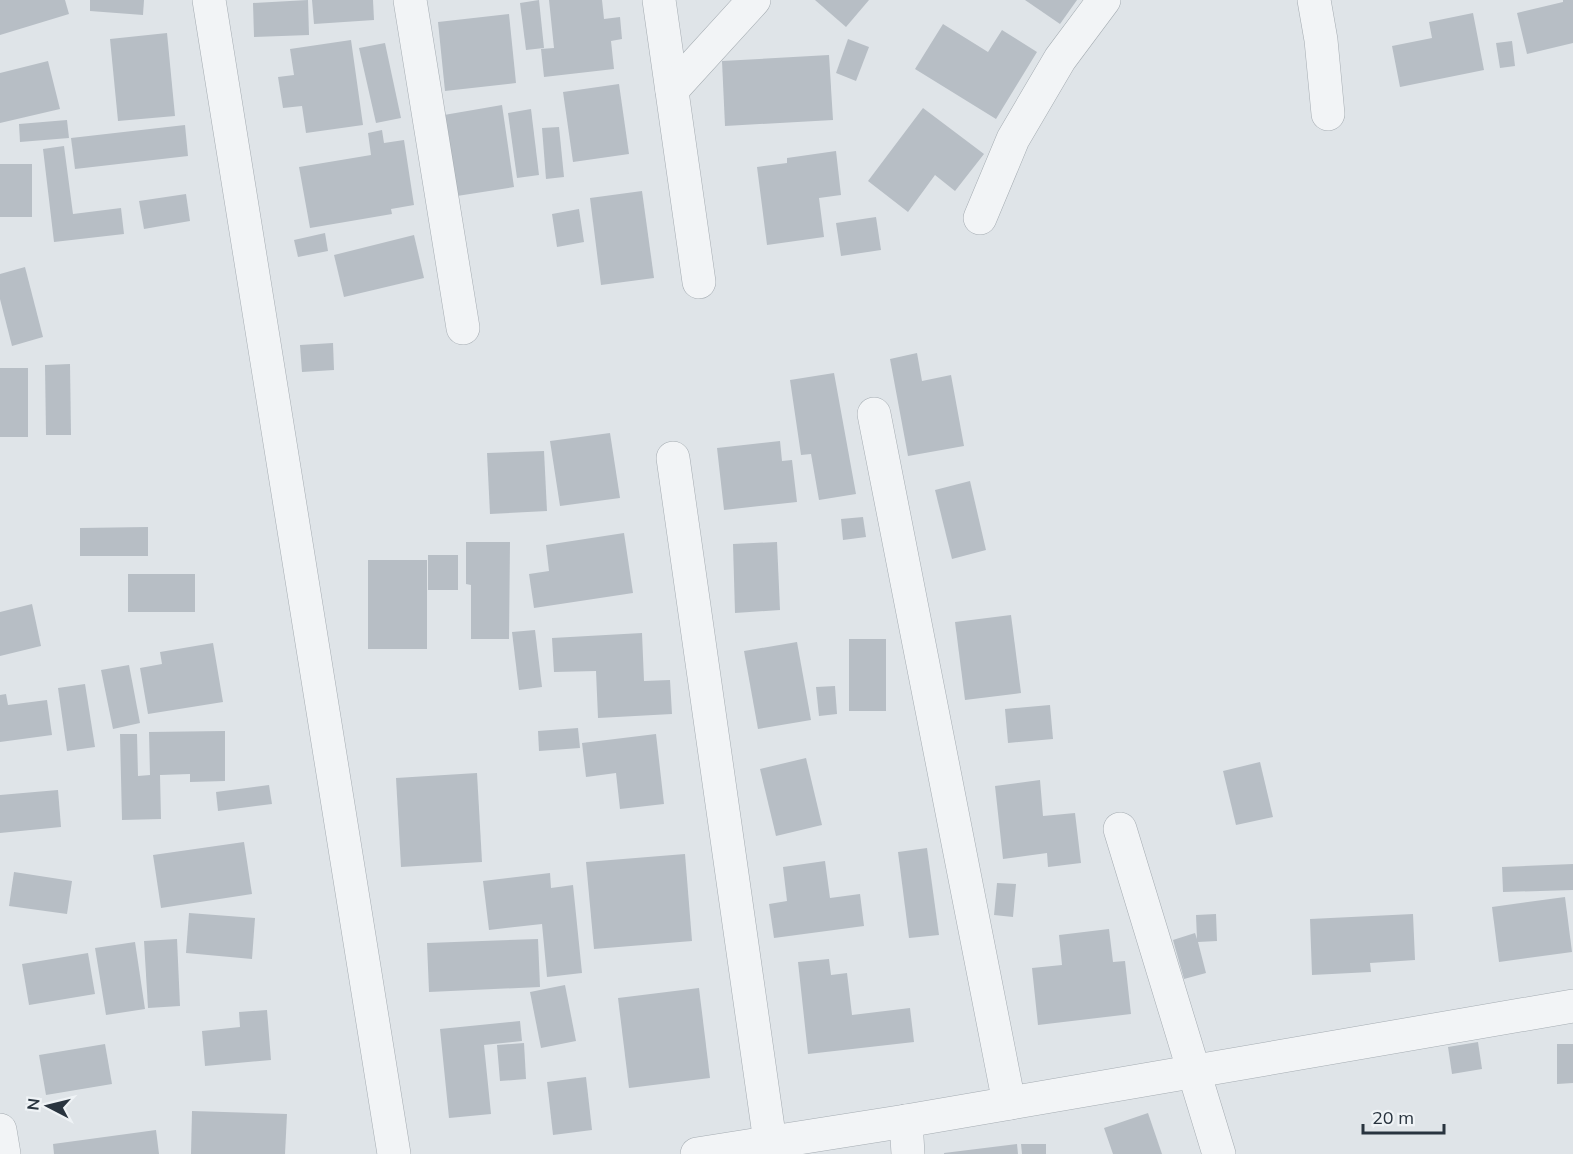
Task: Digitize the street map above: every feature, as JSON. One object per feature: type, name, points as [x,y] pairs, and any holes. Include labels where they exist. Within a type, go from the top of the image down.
[{"type":"street","points":[[209,0],[394,1154]]},
{"type":"street","points":[[410,0],[463,328]]},
{"type":"street","points":[[659,0],[699,282]]},
{"type":"street","points":[[672,90],[754,0]]},
{"type":"street","points":[[980,218],[1013,140],[1060,58],[1104,0]]},
{"type":"street","points":[[1314,0],[1321,40],[1328,114]]},
{"type":"street","points":[[874,414],[1010,1103]]},
{"type":"street","points":[[673,458],[770,1142]]},
{"type":"street","points":[[1120,829],[1219,1154]]},
{"type":"street","points":[[697,1154],[906,1121],[1573,1006]]},
{"type":"street","points":[[906,1121],[908,1154]]},
{"type":"street","points":[[0,1130],[4,1154]]},
{"type":"building","points":[[0,0],[65,0],[69,14],[0,35]]},
{"type":"building","points":[[90,0],[144,0],[143,15],[90,11]]},
{"type":"building","points":[[308,0],[309,35],[254,37],[253,3]]},
{"type":"building","points":[[312,0],[373,0],[374,20],[314,24]]},
{"type":"building","points":[[539,0],[544,48],[526,50],[520,3]]},
{"type":"building","points":[[549,0],[602,0],[604,19],[620,17],[622,39],[611,41],[614,69],[544,77],[541,49],[554,48]]},
{"type":"building","points":[[815,0],[869,0],[846,27]]},
{"type":"building","points":[[1025,0],[1077,0],[1060,24]]},
{"type":"building","points":[[1563,0],[1573,0],[1573,43],[1527,54],[1517,13],[1563,2]]},
{"type":"building","points":[[1473,13],[1484,70],[1400,87],[1392,46],[1432,38],[1429,22]]},
{"type":"building","points":[[509,14],[516,83],[445,91],[438,22]]},
{"type":"building","points":[[943,24],[988,52],[1002,30],[1037,52],[996,119],[915,69]]},
{"type":"building","points":[[167,33],[175,116],[118,121],[110,39]]},
{"type":"building","points":[[848,39],[869,47],[856,81],[836,73]]},
{"type":"building","points":[[351,40],[363,125],[306,133],[302,106],[283,108],[278,77],[294,75],[290,49]]},
{"type":"building","points":[[1512,41],[1515,66],[1500,68],[1496,43]]},
{"type":"building","points":[[385,43],[401,118],[376,123],[359,48]]},
{"type":"building","points":[[829,55],[833,120],[725,126],[722,61]]},
{"type":"building","points":[[48,61],[60,109],[0,123],[0,73]]},
{"type":"building","points":[[619,84],[629,154],[573,162],[563,92]]},
{"type":"building","points":[[502,105],[514,187],[457,196],[444,115]]},
{"type":"building","points":[[923,108],[984,154],[955,191],[935,175],[908,212],[868,181]]},
{"type":"building","points":[[531,109],[539,175],[517,178],[508,113]]},
{"type":"building","points":[[67,120],[69,138],[20,142],[19,124]]},
{"type":"building","points":[[185,125],[188,156],[75,169],[71,138]]},
{"type":"building","points":[[559,127],[564,177],[546,179],[542,128]]},
{"type":"building","points":[[382,130],[384,143],[404,140],[414,205],[391,209],[392,214],[310,228],[299,167],[371,155],[368,133]]},
{"type":"building","points":[[64,146],[73,214],[121,208],[124,234],[54,242],[43,149]]},
{"type":"building","points":[[836,151],[841,195],[819,198],[824,237],[767,245],[757,167],[787,163],[787,158]]},
{"type":"building","points":[[0,164],[32,164],[32,217],[0,217]]},
{"type":"building","points":[[642,191],[654,278],[601,285],[590,198]]},
{"type":"building","points":[[186,194],[190,221],[144,229],[139,201]]},
{"type":"building","points":[[579,209],[584,242],[557,247],[552,214]]},
{"type":"building","points":[[876,217],[881,250],[841,256],[836,223]]},
{"type":"building","points":[[325,233],[328,251],[298,257],[294,240]]},
{"type":"building","points":[[414,235],[424,278],[344,297],[334,255]]},
{"type":"building","points":[[25,267],[43,337],[12,346],[0,299],[0,274]]},
{"type":"building","points":[[333,343],[334,370],[302,372],[300,345]]},
{"type":"building","points":[[917,353],[922,381],[951,375],[964,446],[908,456],[890,359]]},
{"type":"building","points":[[70,364],[71,435],[46,435],[45,365]]},
{"type":"building","points":[[0,368],[28,368],[28,437],[0,437]]},
{"type":"building","points":[[834,373],[856,494],[819,500],[811,454],[801,455],[790,380]]},
{"type":"building","points":[[610,433],[620,498],[560,506],[550,441]]},
{"type":"building","points":[[780,441],[782,461],[792,460],[797,502],[724,510],[717,448]]},
{"type":"building","points":[[544,451],[547,511],[490,514],[487,453]]},
{"type":"building","points":[[970,481],[986,550],[952,559],[935,490]]},
{"type":"building","points":[[863,517],[866,537],[843,540],[841,519]]},
{"type":"building","points":[[148,527],[148,556],[80,556],[80,528]]},
{"type":"building","points":[[624,533],[633,593],[534,608],[529,574],[549,571],[546,545]]},
{"type":"building","points":[[466,542],[510,542],[509,639],[471,639],[471,585],[466,584]]},
{"type":"building","points":[[777,542],[780,610],[735,613],[733,544]]},
{"type":"building","points":[[428,555],[458,555],[458,590],[428,590]]},
{"type":"building","points":[[368,560],[427,560],[427,649],[368,649]]},
{"type":"building","points":[[128,574],[195,574],[195,612],[128,612]]},
{"type":"building","points":[[32,604],[41,646],[0,656],[0,612]]},
{"type":"building","points":[[1011,615],[1021,693],[965,700],[955,622]]},
{"type":"building","points":[[535,630],[542,687],[519,690],[512,632]]},
{"type":"building","points":[[642,633],[644,681],[670,680],[672,714],[598,718],[596,671],[554,672],[552,638]]},
{"type":"building","points":[[849,639],[886,639],[886,711],[849,711]]},
{"type":"building","points":[[797,642],[811,720],[758,729],[744,651]]},
{"type":"building","points":[[213,643],[223,702],[148,714],[140,668],[162,664],[160,652]]},
{"type":"building","points":[[129,665],[140,723],[113,729],[101,670]]},
{"type":"building","points":[[85,684],[95,747],[67,751],[58,688]]},
{"type":"building","points":[[835,686],[837,714],[819,716],[816,687]]},
{"type":"building","points":[[6,694],[8,705],[47,700],[52,735],[0,742],[0,695]]},
{"type":"building","points":[[1050,705],[1053,739],[1008,743],[1005,709]]},
{"type":"building","points":[[578,728],[580,748],[539,751],[538,731]]},
{"type":"building","points":[[225,731],[225,781],[190,782],[190,774],[160,775],[161,819],[122,820],[120,734],[137,734],[138,776],[150,775],[149,732]]},
{"type":"building","points":[[656,734],[664,804],[620,809],[616,773],[586,777],[582,743]]},
{"type":"building","points":[[806,758],[822,825],[776,836],[760,769]]},
{"type":"building","points":[[1260,762],[1273,817],[1236,825],[1223,771]]},
{"type":"building","points":[[477,773],[482,862],[401,867],[396,778]]},
{"type":"building","points":[[1040,780],[1043,816],[1075,813],[1081,863],[1048,867],[1047,853],[1003,859],[995,786]]},
{"type":"building","points":[[269,785],[272,804],[218,811],[216,792]]},
{"type":"building","points":[[58,790],[61,827],[0,833],[0,795]]},
{"type":"building","points":[[244,842],[252,894],[161,908],[153,855]]},
{"type":"building","points":[[927,848],[939,935],[909,938],[898,852]]},
{"type":"building","points":[[685,854],[692,941],[594,949],[586,862]]},
{"type":"building","points":[[825,861],[830,898],[860,894],[864,926],[774,938],[769,904],[787,901],[783,867]]},
{"type":"building","points":[[1573,864],[1573,890],[1503,892],[1502,867]]},
{"type":"building","points":[[14,872],[72,881],[67,914],[9,906]]},
{"type":"building","points":[[550,873],[551,888],[573,885],[582,973],[547,977],[542,924],[489,930],[483,881]]},
{"type":"building","points":[[997,883],[1016,884],[1013,917],[994,915]]},
{"type":"building","points":[[1565,897],[1572,952],[1499,962],[1492,907]]},
{"type":"building","points":[[189,913],[255,918],[252,959],[186,953]]},
{"type":"building","points":[[1216,914],[1217,941],[1198,942],[1206,973],[1184,979],[1173,940],[1195,933],[1197,939],[1196,915]]},
{"type":"building","points":[[1413,914],[1415,960],[1370,963],[1371,972],[1312,975],[1310,919]]},
{"type":"building","points":[[1109,929],[1113,962],[1125,961],[1131,1014],[1038,1025],[1032,968],[1062,965],[1059,935]]},
{"type":"building","points":[[177,939],[180,1006],[148,1008],[144,941]]},
{"type":"building","points":[[538,939],[540,987],[429,992],[427,943]]},
{"type":"building","points":[[135,942],[145,1009],[106,1015],[95,948]]},
{"type":"building","points":[[88,953],[95,994],[29,1005],[22,964]]},
{"type":"building","points":[[829,959],[831,975],[847,973],[852,1015],[910,1008],[914,1042],[808,1054],[798,962]]},
{"type":"building","points":[[565,985],[576,1041],[541,1048],[530,992]]},
{"type":"building","points":[[699,988],[710,1078],[629,1088],[618,998]]},
{"type":"building","points":[[267,1010],[271,1060],[205,1066],[202,1031],[240,1027],[239,1012]]},
{"type":"building","points":[[520,1021],[522,1041],[484,1045],[491,1114],[449,1118],[440,1029]]},
{"type":"building","points":[[1478,1042],[1482,1069],[1452,1074],[1448,1047]]},
{"type":"building","points":[[524,1043],[526,1079],[500,1081],[497,1045]]},
{"type":"building","points":[[105,1044],[112,1084],[46,1095],[39,1055]]},
{"type":"building","points":[[1557,1044],[1573,1044],[1573,1083],[1557,1084]]},
{"type":"building","points":[[586,1077],[592,1130],[553,1135],[547,1082]]},
{"type":"building","points":[[192,1111],[287,1114],[285,1154],[191,1154]]},
{"type":"building","points":[[1148,1113],[1162,1154],[1113,1154],[1104,1128]]},
{"type":"building","points":[[156,1130],[159,1154],[54,1154],[53,1144]]},
{"type":"building","points":[[1017,1144],[1018,1154],[944,1154],[944,1153]]},
{"type":"building","points":[[1021,1144],[1046,1144],[1046,1154],[1022,1154]]}]
